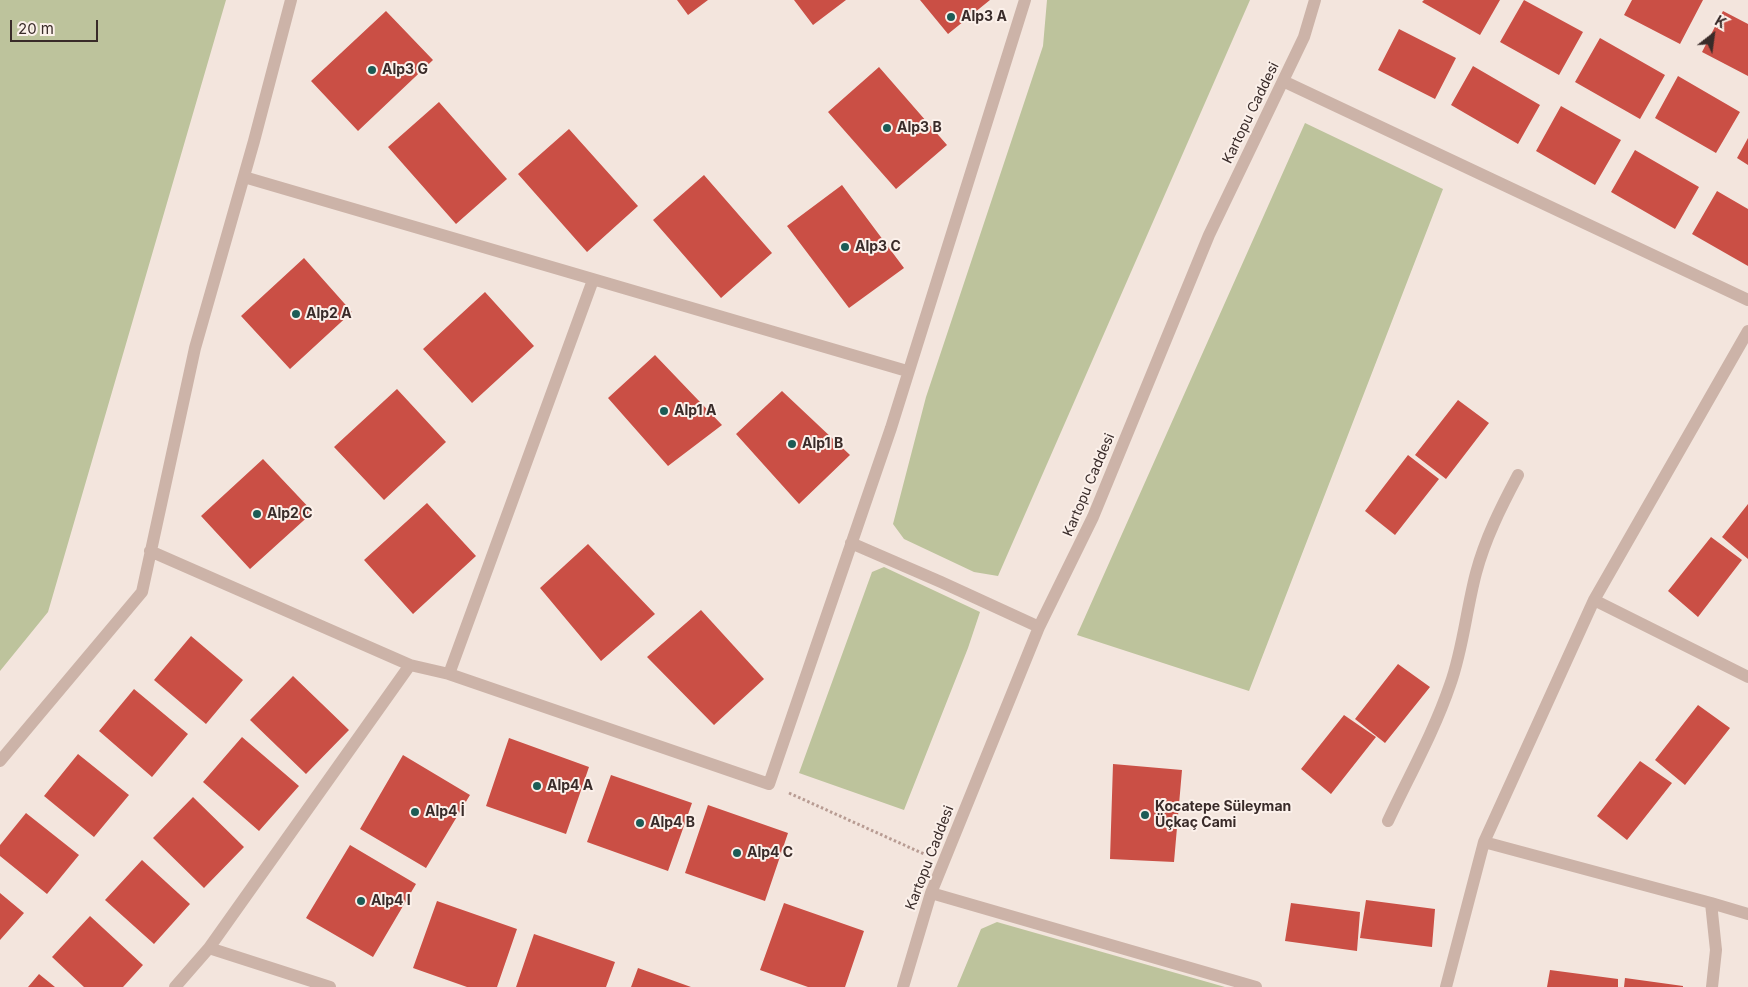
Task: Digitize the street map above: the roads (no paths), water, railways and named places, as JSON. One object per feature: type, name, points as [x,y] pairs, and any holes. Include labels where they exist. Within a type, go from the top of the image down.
[{"type":"street","points":[[0,762],[142,592],[195,348],[292,0]]},
{"type":"street","points":[[150,551],[410,665],[449,674],[769,784],[890,428],[1025,0]]},
{"type":"street","name":"Kartopu Caddesi","points":[[903,987],[931,893],[1039,627],[1093,517],[1209,235],[1304,37],[1315,0]]},
{"type":"street","points":[[1283,81],[1748,300]]},
{"type":"street","points":[[244,177],[907,371]]},
{"type":"street","points":[[449,674],[593,280]]},
{"type":"street","points":[[1446,987],[1484,842],[1594,600],[1748,332]]},
{"type":"street","points":[[1388,821],[1441,710],[1458,658],[1474,580],[1486,542],[1500,508],[1518,475]]},
{"type":"street","points":[[852,543],[1039,627]]},
{"type":"street","points":[[1594,600],[1748,677]]},
{"type":"street","points":[[175,987],[209,948],[410,665]]},
{"type":"street","points":[[1484,842],[1748,914]]},
{"type":"street","points":[[931,893],[1256,987]]},
{"type":"street","points":[[1712,903],[1716,950],[1712,987]]},
{"type":"street","points":[[209,948],[330,987]]},
{"type":"place","name":"Alp3 A","points":[[951,17]]},
{"type":"place","name":"Alp3 G","points":[[372,70]]},
{"type":"place","name":"Alp3 B","points":[[887,128]]},
{"type":"place","name":"Alp3 C","points":[[845,247]]},
{"type":"place","name":"Alp2 A","points":[[296,314]]},
{"type":"place","name":"Alp1 A","points":[[664,411]]},
{"type":"place","name":"Alp1 B","points":[[792,444]]},
{"type":"place","name":"Alp2 C","points":[[257,514]]},
{"type":"place","name":"Alp4 A","points":[[537,786]]},
{"type":"place","name":"Alp4 İ","points":[[415,812]]},
{"type":"place","name":"Kocatepe Süleyman Üçkaç Cami","points":[[1145,815]]},
{"type":"place","name":"Alp4 B","points":[[640,823]]},
{"type":"place","name":"Alp4 C","points":[[737,853]]},
{"type":"place","name":"Alp4 I","points":[[361,901]]}]
